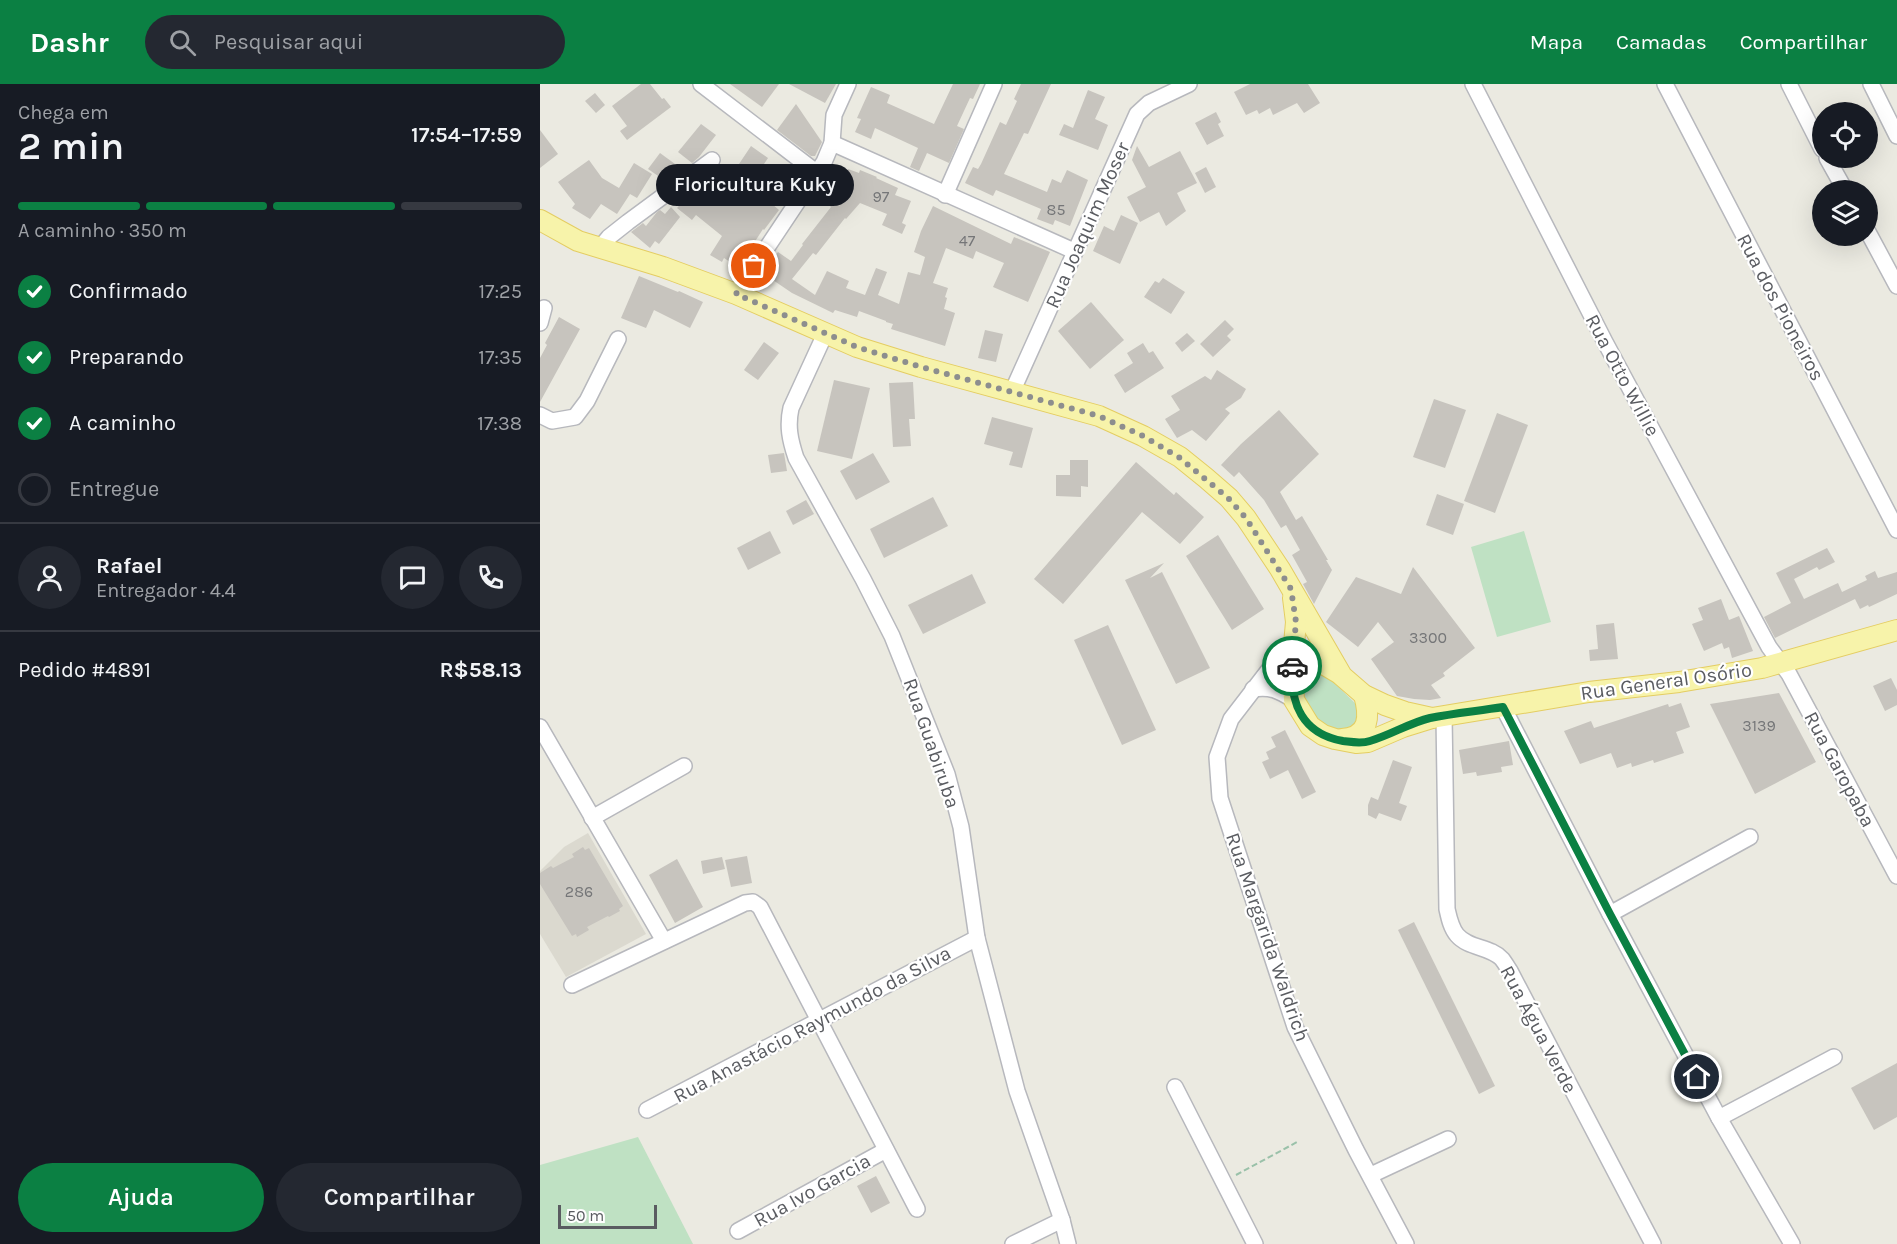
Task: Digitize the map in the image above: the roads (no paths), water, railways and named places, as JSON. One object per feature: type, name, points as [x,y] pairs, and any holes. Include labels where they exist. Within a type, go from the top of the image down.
[{"type":"main road","name":"Rua General Osório","points":[[540,220],[578,241],[663,267],[736,294],[857,347],[910,364],[1099,416],[1143,436],[1180,458],[1228,498],[1246,518],[1342,676],[1364,695],[1385,705],[1405,712],[1438,717]]},
{"type":"main road","name":"Rua General Osório","points":[[1291,589],[1302,658],[1292,678],[1294,700],[1310,726],[1335,740],[1356,743],[1368,742],[1403,726],[1438,717],[1589,692],[1712,677],[1762,668],[1897,630]]},
{"type":"main road","points":[[1302,658],[1325,664],[1342,676]]},
{"type":"main road","points":[[1335,740],[1356,736],[1363,730],[1368,722],[1368,709],[1364,695]]},
{"type":"street","points":[[701,84],[816,172]]},
{"type":"street","points":[[736,294],[824,162],[832,143],[834,115],[848,84]]},
{"type":"street","points":[[945,195],[994,84]]},
{"type":"street","name":"Rua Joaquim Moser","points":[[1012,392],[1137,114],[1149,103],[1189,84]]},
{"type":"street","name":"Rua Otto Willie","points":[[1473,84],[1605,342],[1779,663]]},
{"type":"street","name":"Rua dos Pioneiros","points":[[1665,84],[1897,530]]},
{"type":"street","points":[[1789,84],[1812,129]]},
{"type":"street","points":[[1871,84],[1897,136]]},
{"type":"street","points":[[832,143],[1074,251]]},
{"type":"street","points":[[600,248],[609,237],[628,222],[712,160]]},
{"type":"street","points":[[1876,246],[1897,286]]},
{"type":"street","points":[[540,323],[544,308]]},
{"type":"street","name":"Rua Guabiruba","points":[[825,334],[791,408],[788,420],[789,437],[796,458],[892,636],[946,774],[961,827],[977,938],[1017,1091],[1062,1220],[1068,1244]]},
{"type":"street","points":[[540,415],[552,421],[575,417],[587,401],[618,339]]},
{"type":"street","name":"Rua Margarida Waldrich","points":[[1302,658],[1282,660],[1271,667],[1232,719],[1217,757],[1220,798],[1295,1027],[1406,1244]]},
{"type":"street","name":"Rua Garopaba","points":[[1779,663],[1789,674],[1897,876]]},
{"type":"street","points":[[1253,689],[1277,689],[1294,700]]},
{"type":"street","points":[[1503,707],[1719,1118],[1792,1244]]},
{"type":"street","name":"Rua Água Verde","points":[[1438,717],[1447,909],[1451,925],[1457,936],[1467,943],[1493,952],[1502,959],[1653,1244]]},
{"type":"street","points":[[540,727],[664,941]]},
{"type":"street","points":[[592,818],[684,766]]},
{"type":"street","points":[[1610,914],[1750,837]]},
{"type":"street","points":[[572,985],[745,903],[753,902],[760,907],[917,1209]]},
{"type":"street","name":"Rua Anastácio Raymundo da Silva","points":[[647,1110],[977,938]]},
{"type":"street","points":[[1719,1118],[1834,1057]]},
{"type":"street","points":[[1175,1087],[1255,1244]]},
{"type":"street","points":[[1371,1175],[1448,1139]]},
{"type":"street","name":"Rua Ivo Garcia","points":[[738,1231],[886,1149]]},
{"type":"street","points":[[1013,1244],[1062,1220]]},
{"type":"place","name":"Floricultura Kuky","points":[[754,266]]}]
